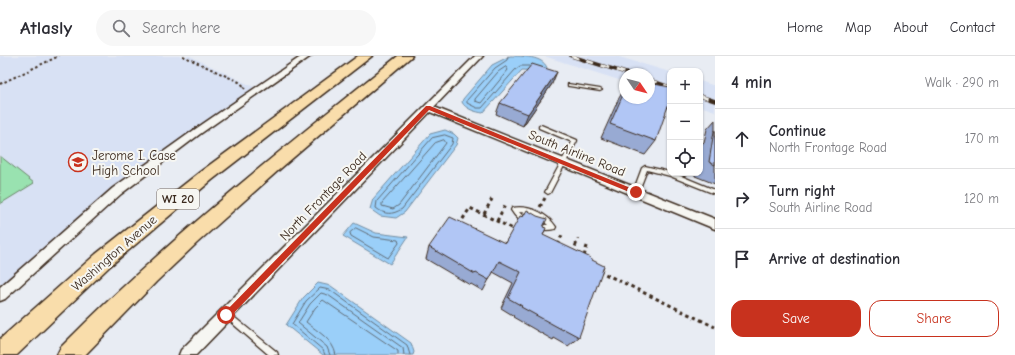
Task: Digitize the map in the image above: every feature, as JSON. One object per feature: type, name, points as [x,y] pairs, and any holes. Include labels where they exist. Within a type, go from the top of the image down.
[{"type":"main road","name":"Washington Avenue","points":[[0,355],[109,255],[206,176],[366,56]]},
{"type":"main road","name":"WI 20","points":[[69,355],[144,278],[210,218],[406,56]]},
{"type":"street","points":[[0,295],[117,191],[196,132],[307,56]]},
{"type":"street","name":"North Frontage Road","points":[[186,355],[479,56]]},
{"type":"street","name":"South Airline Road","points":[[428,108],[715,224]]},
{"type":"lane","points":[[568,85],[600,90]]},
{"type":"lane","points":[[541,127],[575,140],[548,192]]},
{"type":"lane","points":[[636,192],[645,168],[667,173]]},
{"type":"lane","points":[[677,176],[715,192]]},
{"type":"lane","points":[[514,210],[527,210],[536,213],[545,217],[554,227],[542,229],[520,219],[514,210]]},
{"type":"lane","points":[[226,315],[274,355]]},
{"type":"path","points":[[0,84],[59,56]]},
{"type":"path","points":[[536,213],[548,192]]},
{"type":"path","points":[[484,214],[492,199]]},
{"type":"path","points":[[497,221],[505,206]]},
{"type":"path","points":[[458,227],[470,208],[517,230]]},
{"type":"path","points":[[556,250],[563,232]]},
{"type":"path","points":[[571,257],[578,239]]},
{"type":"path","points":[[582,262],[588,244]]},
{"type":"path","points":[[594,268],[715,327]]},
{"type":"shaded area","name":"Jerome I. Case High School","points":[[0,56],[190,56],[258,89],[117,191],[0,295]]},
{"type":"shaded area","points":[[544,56],[616,56],[667,71],[667,95],[655,92],[655,68],[619,68],[619,80]]},
{"type":"shaded area","points":[[703,82],[715,86],[715,111],[703,107]]},
{"type":"green space","points":[[0,156],[34,183],[0,204]]},
{"type":"water","points":[[510,56],[537,59],[545,64],[547,68],[544,71],[522,70],[483,113],[466,107],[462,102],[463,99],[492,65]]},
{"type":"water","points":[[445,130],[454,134],[458,138],[456,145],[405,212],[396,218],[380,216],[370,209],[373,199],[430,134]]},
{"type":"water","points":[[354,223],[376,233],[408,237],[390,264],[343,236]]},
{"type":"water","points":[[318,283],[331,286],[411,343],[414,352],[413,355],[323,355],[286,325],[303,298]]},
{"type":"building","points":[[532,64],[557,72],[528,114],[500,103]]},
{"type":"building","points":[[655,84],[667,86],[667,109],[656,141],[610,124],[619,104],[655,104]]},
{"type":"building","points":[[715,131],[715,165],[709,162]]},
{"type":"building","points":[[527,210],[537,216],[547,219],[543,227],[546,228],[543,235],[591,258],[590,259],[604,266],[579,337],[521,307],[522,306],[508,298],[521,272],[499,261],[489,280],[476,273],[475,274],[429,247],[450,217],[505,243],[520,216],[523,217]]},
{"type":"railway","points":[[571,56],[619,71]]},
{"type":"railway","points":[[655,82],[667,86]]},
{"type":"railway","points":[[703,97],[715,101]]},
{"type":"place","name":"Jerome I. Case High School","points":[[78,162]]},
{"type":"route","points":[[226,315],[428,108],[636,192]]}]
